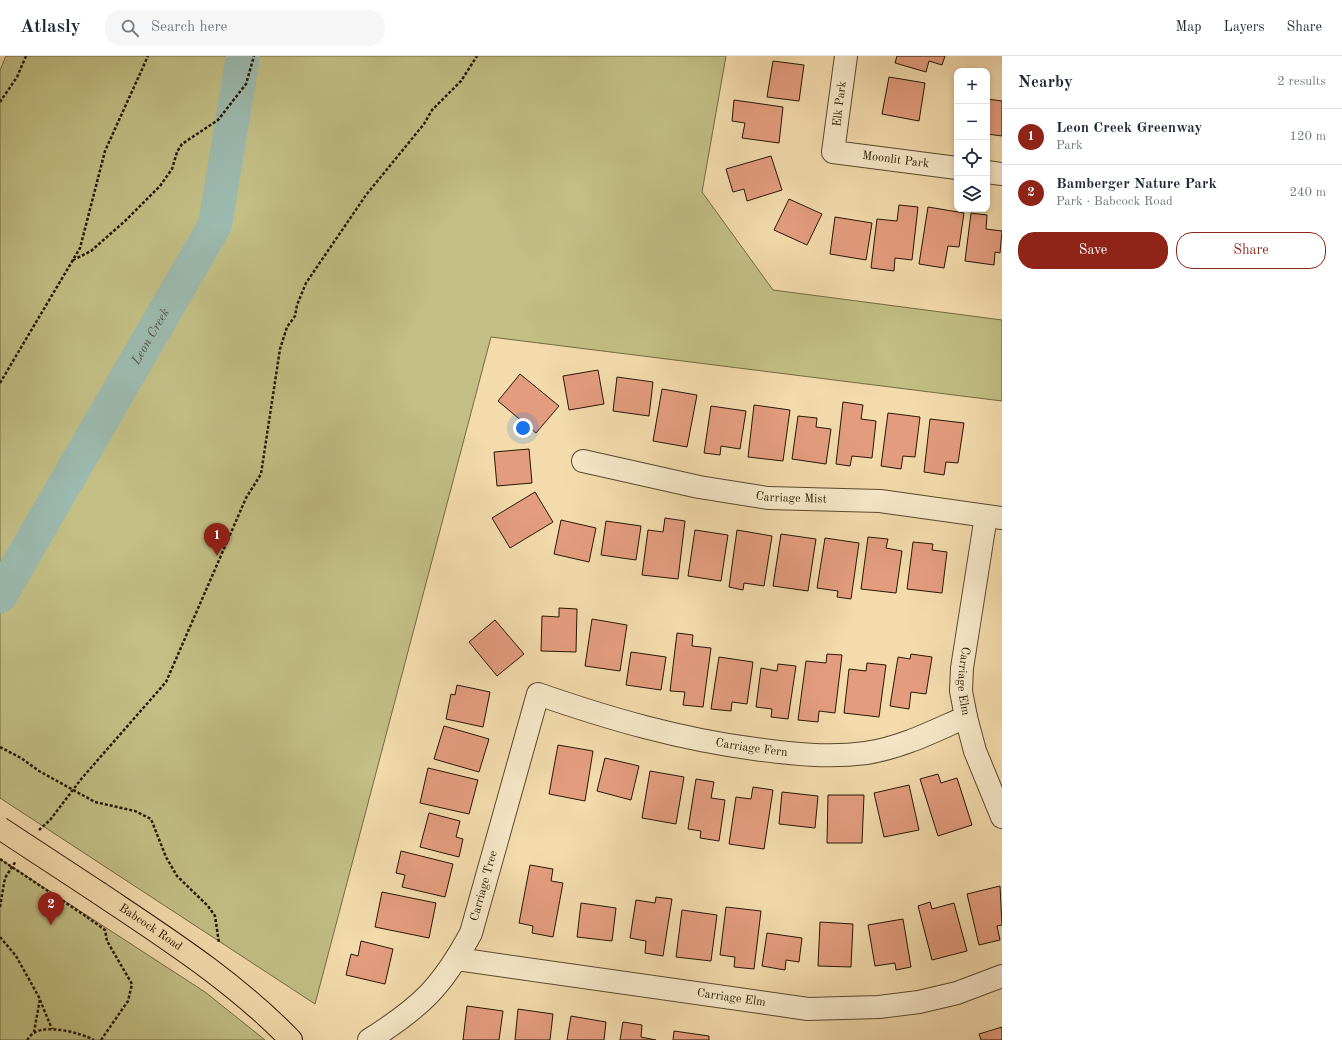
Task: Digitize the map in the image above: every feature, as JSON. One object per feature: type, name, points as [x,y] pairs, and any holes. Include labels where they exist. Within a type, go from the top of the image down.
[{"type":"main road","name":"Babcock Road","points":[[0,828],[206,965],[266,1014],[291,1040]]},
{"type":"street","name":"Elk Park","points":[[833,152],[846,56]]},
{"type":"street","name":"Moonlit Park","points":[[833,152],[954,168]]},
{"type":"street","points":[[990,172],[1002,174]]},
{"type":"street","name":"Carriage Mist","points":[[583,461],[699,487],[768,498],[880,501],[994,517]]},
{"type":"street","name":"Carriage Elm","points":[[994,517],[962,668],[961,691],[966,717],[976,751],[1002,817]]},
{"type":"street","name":"Carriage Fern","points":[[538,694],[605,717],[715,744],[810,755],[867,753],[900,744],[966,717]]},
{"type":"street","name":"Carriage Tree","points":[[369,1040],[402,1019],[436,988],[457,959],[472,932],[538,694]]},
{"type":"street","name":"Carriage Elm","points":[[457,959],[814,1010],[879,1007],[919,1002],[958,993],[1002,976]]},
{"type":"path","points":[[0,102],[17,77],[26,56]]},
{"type":"path","points":[[0,382],[80,248],[104,151],[148,56]]},
{"type":"path","points":[[73,260],[91,251],[125,221],[160,186],[172,169],[177,152],[182,144],[218,120],[246,84],[254,56]]},
{"type":"path","points":[[36,833],[50,820],[74,789],[166,682],[246,498],[261,474],[280,349],[287,327],[295,316],[296,306],[306,283],[366,195],[424,124],[432,110],[461,81],[477,56]]},
{"type":"path","points":[[0,747],[21,758],[39,771],[96,802],[135,811],[152,819],[166,856],[176,876],[208,906],[215,916],[219,943]]},
{"type":"path","points":[[0,907],[5,878],[20,855]]},
{"type":"path","points":[[0,859],[105,930],[107,941],[132,984],[128,1001],[101,1040]]},
{"type":"path","points":[[0,937],[16,956],[40,999],[52,1029]]},
{"type":"path","points":[[27,1040],[34,1032],[40,999]]},
{"type":"path","points":[[34,1032],[52,1029],[84,1034],[94,1040]]},
{"type":"shaded area","points":[[6,56],[726,56],[702,192],[773,290],[1002,320],[1002,401],[491,337],[315,1004],[0,798],[0,70]]},
{"type":"shaded area","points":[[0,859],[205,992],[265,1040],[0,1040]]},
{"type":"building","points":[[897,56],[945,56],[942,65],[929,61],[926,72],[895,63]]},
{"type":"building","points":[[773,61],[804,65],[799,101],[767,97]]},
{"type":"building","points":[[889,77],[925,83],[919,121],[882,114]]},
{"type":"building","points":[[990,99],[1002,101],[1002,136],[990,134]]},
{"type":"building","points":[[734,100],[783,107],[779,143],[742,138],[745,123],[732,121]]},
{"type":"building","points":[[771,156],[782,190],[747,201],[744,189],[733,192],[726,169]]},
{"type":"building","points":[[789,199],[822,214],[807,245],[774,230]]},
{"type":"building","points":[[899,205],[918,207],[912,260],[895,258],[894,271],[871,268],[877,219],[897,221]]},
{"type":"building","points":[[928,207],[964,213],[959,247],[948,246],[944,268],[919,264]]},
{"type":"building","points":[[971,213],[987,215],[986,229],[1002,231],[1000,253],[995,252],[994,265],[965,261]]},
{"type":"building","points":[[835,217],[872,223],[866,260],[830,254]]},
{"type":"building","points":[[598,370],[604,404],[569,410],[563,376]]},
{"type":"building","points":[[520,374],[559,406],[536,433],[498,401]]},
{"type":"building","points":[[617,377],[653,382],[649,416],[613,411]]},
{"type":"building","points":[[662,389],[697,395],[687,447],[653,441]]},
{"type":"building","points":[[843,402],[863,405],[861,419],[876,421],[872,458],[852,456],[850,466],[836,464]]},
{"type":"building","points":[[754,405],[790,410],[783,461],[748,457]]},
{"type":"building","points":[[711,406],[746,411],[740,449],[721,446],[720,455],[704,453]]},
{"type":"building","points":[[888,413],[920,417],[915,457],[903,456],[901,469],[881,466]]},
{"type":"building","points":[[798,416],[817,418],[816,427],[831,429],[826,464],[792,459]]},
{"type":"building","points":[[930,419],[964,423],[958,463],[946,462],[944,475],[924,472]]},
{"type":"building","points":[[529,449],[532,483],[497,486],[494,452]]},
{"type":"building","points":[[535,492],[553,522],[510,548],[492,518]]},
{"type":"building","points":[[665,518],[685,521],[678,579],[642,575],[648,530],[663,532]]},
{"type":"building","points":[[561,520],[596,528],[589,562],[554,554]]},
{"type":"building","points":[[606,521],[641,526],[636,560],[601,555]]},
{"type":"building","points":[[695,530],[728,535],[721,581],[688,576]]},
{"type":"building","points":[[737,530],[772,536],[764,586],[744,583],[743,590],[729,587]]},
{"type":"building","points":[[781,534],[816,539],[808,591],[773,586]]},
{"type":"building","points":[[868,537],[888,539],[886,548],[902,551],[896,593],[861,589]]},
{"type":"building","points":[[825,538],[859,543],[851,599],[837,597],[838,591],[817,588]]},
{"type":"building","points":[[913,542],[933,544],[932,550],[947,552],[942,593],[907,589]]},
{"type":"building","points":[[559,608],[577,609],[576,652],[541,651],[542,616],[559,617]]},
{"type":"building","points":[[592,619],[627,625],[620,671],[585,666]]},
{"type":"building","points":[[495,620],[524,654],[497,676],[469,642]]},
{"type":"building","points":[[677,633],[693,635],[692,646],[711,648],[703,707],[683,705],[685,692],[670,691]]},
{"type":"building","points":[[631,652],[666,657],[661,690],[626,685]]},
{"type":"building","points":[[827,654],[842,655],[835,713],[819,711],[818,722],[798,720],[806,661],[826,663]]},
{"type":"building","points":[[911,654],[932,657],[926,694],[911,692],[909,709],[890,706],[898,657],[910,659]]},
{"type":"building","points":[[719,657],[753,662],[747,704],[732,702],[731,711],[711,709]]},
{"type":"building","points":[[867,663],[886,665],[879,717],[844,713],[849,669],[866,671]]},
{"type":"building","points":[[778,664],[796,666],[788,719],[771,717],[772,709],[756,707],[761,668],[777,671]]},
{"type":"building","points":[[457,685],[490,692],[483,727],[446,719],[451,694],[455,695]]},
{"type":"building","points":[[444,726],[489,739],[479,772],[434,759]]},
{"type":"building","points":[[558,745],[593,751],[585,801],[549,794]]},
{"type":"building","points":[[605,758],[639,766],[631,800],[597,791]]},
{"type":"building","points":[[428,768],[478,780],[469,814],[420,803]]},
{"type":"building","points":[[650,771],[684,777],[676,824],[642,818]]},
{"type":"building","points":[[938,774],[941,783],[957,778],[972,825],[938,836],[920,779]]},
{"type":"building","points":[[696,779],[714,782],[711,798],[725,800],[719,841],[700,838],[701,831],[688,829]]},
{"type":"building","points":[[909,785],[919,830],[884,837],[874,793]]},
{"type":"building","points":[[753,787],[773,790],[764,849],[729,844],[736,797],[751,799]]},
{"type":"building","points":[[782,792],[818,796],[815,828],[779,824]]},
{"type":"building","points":[[828,795],[864,795],[862,843],[827,843]]},
{"type":"building","points":[[429,813],[460,821],[456,837],[463,839],[459,857],[420,847]]},
{"type":"building","points":[[401,851],[453,864],[445,897],[402,887],[405,875],[396,873]]},
{"type":"building","points":[[530,865],[553,869],[551,881],[563,883],[553,937],[532,933],[533,926],[519,923]]},
{"type":"building","points":[[1000,886],[1002,925],[997,926],[1000,940],[979,945],[967,894]]},
{"type":"building","points":[[382,892],[436,903],[429,938],[375,927]]},
{"type":"building","points":[[656,897],[672,899],[663,956],[645,953],[646,941],[630,938],[636,900],[655,903]]},
{"type":"building","points":[[930,902],[932,909],[954,903],[967,951],[932,960],[918,906]]},
{"type":"building","points":[[581,903],[616,908],[612,941],[577,937]]},
{"type":"building","points":[[726,907],[761,911],[754,969],[734,967],[735,957],[720,955]]},
{"type":"building","points":[[682,910],[717,915],[711,961],[676,957]]},
{"type":"building","points":[[903,919],[911,967],[896,970],[895,963],[875,966],[868,925]]},
{"type":"building","points":[[820,922],[853,924],[851,967],[818,966]]},
{"type":"building","points":[[767,933],[802,938],[799,962],[786,960],[785,970],[762,966]]},
{"type":"building","points":[[361,941],[393,949],[385,984],[346,975],[351,954],[358,956]]},
{"type":"building","points":[[467,1006],[503,1011],[499,1040],[463,1040]]},
{"type":"building","points":[[518,1009],[553,1014],[550,1040],[515,1040]]},
{"type":"building","points":[[571,1016],[606,1022],[604,1040],[567,1040]]},
{"type":"building","points":[[623,1022],[642,1025],[641,1037],[656,1040],[620,1040]]},
{"type":"building","points":[[1002,1027],[1002,1040],[981,1040],[979,1034]]},
{"type":"building","points":[[674,1031],[709,1036],[709,1040],[673,1040]]},
{"type":"waterway","name":"Leon Creek","points":[[0,596],[215,225],[243,56]]},
{"type":"waterway","points":[[0,577],[8,581]]},
{"type":"place","name":"Leon Creek Greenway","points":[[217,556]]},
{"type":"place","name":"Bamberger Nature Park","points":[[51,925]]}]
